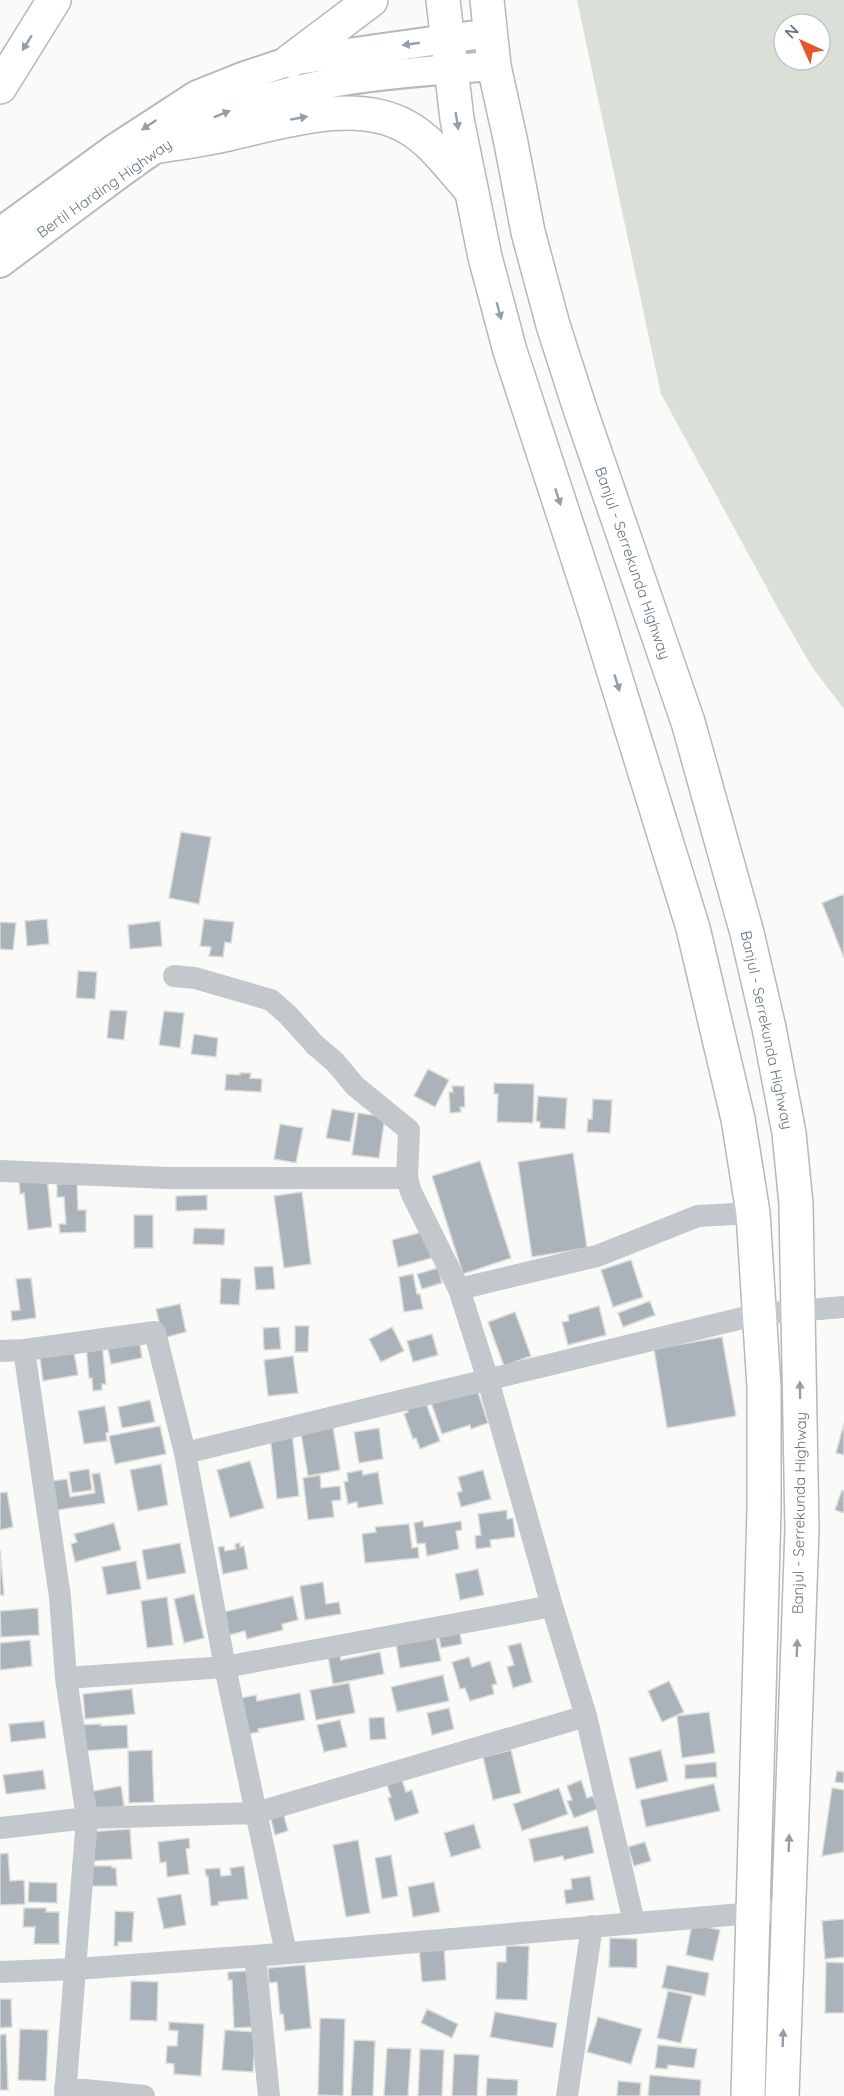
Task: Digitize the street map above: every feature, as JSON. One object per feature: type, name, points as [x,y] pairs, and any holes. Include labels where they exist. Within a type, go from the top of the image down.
[{"type":"highway","points":[[0,87],[54,0]]},
{"type":"highway","points":[[290,61],[371,0]]},
{"type":"highway","points":[[443,0],[457,119],[485,257],[510,351],[595,611],[693,928],[738,1119],[753,1213],[764,1386],[764,1509],[748,2096]]},
{"type":"highway","name":"Banjul - Serrekunda Highway","points":[[487,0],[494,66],[528,232],[553,325],[580,409],[688,722],[747,933],[769,1028],[789,1133],[796,1204],[802,1529],[782,2096]]},
{"type":"highway","points":[[160,146],[326,114],[374,115],[407,127],[432,147],[470,189]]},
{"type":"main road","name":"Bertil Harding Highway","points":[[0,263],[128,167],[204,121],[253,101],[319,86],[386,75],[449,54],[490,33]]},
{"type":"main road","name":"Bertil Harding Highway","points":[[0,232],[114,149],[197,95],[242,77],[290,61],[449,54],[494,66]]},
{"type":"street","points":[[174,976],[195,978],[271,1000],[335,1062],[355,1086],[409,1130],[406,1178],[459,1289],[488,1380],[552,1606],[586,1716],[634,1922]]},
{"type":"street","points":[[0,1172],[168,1178],[406,1178]]},
{"type":"street","points":[[459,1289],[597,1257],[698,1216],[753,1213]]},
{"type":"street","points":[[185,1454],[759,1314],[844,1307]]},
{"type":"street","points":[[0,1351],[24,1350],[155,1332],[185,1454],[225,1667],[286,1953]]},
{"type":"street","points":[[24,1350],[60,1597],[66,1678],[87,1818],[65,2092],[144,2096]]},
{"type":"street","points":[[66,1678],[225,1667],[552,1606]]},
{"type":"street","points":[[0,1828],[87,1818],[256,1813],[586,1716]]},
{"type":"street","points":[[0,1972],[255,1956],[787,1910]]},
{"type":"street","points":[[567,2096],[591,1926]]},
{"type":"street","points":[[255,1956],[269,2096]]},
{"type":"shaded area","points":[[577,0],[844,0],[844,709],[812,667],[661,394]]},
{"type":"building","points":[[181,832],[211,837],[199,904],[169,898]]},
{"type":"building","points":[[844,894],[844,958],[822,903]]},
{"type":"building","points":[[47,919],[49,944],[27,946],[25,921]]},
{"type":"building","points":[[204,919],[234,922],[231,943],[225,942],[223,957],[209,956],[211,947],[200,946]]},
{"type":"building","points":[[160,921],[162,946],[130,949],[128,925]]},
{"type":"building","points":[[0,922],[16,923],[13,950],[0,949]]},
{"type":"building","points":[[78,971],[97,972],[95,999],[76,998]]},
{"type":"building","points":[[110,1010],[127,1011],[124,1040],[107,1038]]},
{"type":"building","points":[[164,1011],[184,1013],[180,1048],[159,1045]]},
{"type":"building","points":[[194,1034],[218,1038],[216,1057],[191,1054]]},
{"type":"building","points":[[428,1069],[449,1080],[435,1107],[414,1096]]},
{"type":"building","points":[[240,1073],[251,1073],[250,1078],[262,1079],[261,1092],[225,1090],[226,1074],[240,1075]]},
{"type":"building","points":[[494,1083],[534,1084],[533,1123],[497,1122],[498,1094],[494,1094]]},
{"type":"building","points":[[452,1086],[464,1086],[465,1107],[460,1107],[461,1112],[450,1113],[449,1092],[453,1092]]},
{"type":"building","points":[[538,1096],[567,1098],[565,1129],[540,1128],[540,1122],[536,1121]]},
{"type":"building","points":[[593,1099],[612,1100],[610,1133],[587,1132],[588,1119],[592,1119]]},
{"type":"building","points":[[332,1109],[355,1113],[350,1142],[326,1138]]},
{"type":"building","points":[[358,1113],[385,1117],[379,1158],[352,1155]]},
{"type":"building","points":[[280,1124],[303,1128],[296,1163],[274,1159]]},
{"type":"building","points":[[573,1153],[587,1248],[532,1257],[518,1162]]},
{"type":"building","points":[[480,1161],[511,1258],[463,1274],[432,1176]]},
{"type":"building","points":[[47,1177],[52,1227],[28,1230],[24,1193],[20,1194],[19,1180]]},
{"type":"building","points":[[77,1183],[78,1210],[86,1210],[86,1232],[60,1233],[59,1224],[66,1224],[64,1197],[57,1197],[57,1184]]},
{"type":"building","points":[[302,1192],[311,1264],[284,1268],[274,1196]]},
{"type":"building","points":[[207,1195],[207,1210],[176,1211],[176,1196]]},
{"type":"building","points":[[134,1215],[153,1215],[153,1248],[134,1248]]},
{"type":"building","points":[[194,1228],[225,1229],[224,1245],[193,1244]]},
{"type":"building","points":[[426,1231],[432,1258],[398,1267],[392,1240]]},
{"type":"building","points":[[631,1260],[643,1297],[613,1307],[601,1270]]},
{"type":"building","points":[[273,1266],[275,1289],[256,1290],[254,1267]]},
{"type":"building","points":[[438,1268],[442,1283],[422,1289],[417,1274]]},
{"type":"building","points":[[413,1274],[423,1309],[404,1312],[399,1277]]},
{"type":"building","points":[[31,1278],[36,1318],[12,1321],[11,1311],[20,1310],[16,1279]]},
{"type":"building","points":[[221,1278],[241,1279],[239,1305],[220,1304]]},
{"type":"building","points":[[650,1301],[655,1315],[623,1327],[618,1313]]},
{"type":"building","points":[[180,1304],[186,1332],[163,1338],[156,1309]]},
{"type":"building","points":[[599,1306],[606,1335],[568,1345],[562,1322],[569,1321],[568,1315]]},
{"type":"building","points":[[515,1312],[531,1356],[504,1366],[488,1322]]},
{"type":"building","points":[[295,1326],[309,1326],[308,1352],[295,1352]]},
{"type":"building","points":[[279,1327],[281,1349],[264,1350],[263,1328]]},
{"type":"building","points":[[392,1327],[404,1351],[381,1362],[369,1339]]},
{"type":"building","points":[[432,1334],[438,1355],[413,1362],[407,1341]]},
{"type":"building","points":[[722,1337],[736,1416],[667,1428],[654,1349]]},
{"type":"building","points":[[139,1338],[142,1358],[111,1364],[107,1344]]},
{"type":"building","points":[[102,1343],[106,1384],[102,1384],[102,1390],[93,1391],[92,1378],[89,1378],[86,1345]]},
{"type":"building","points":[[74,1352],[78,1375],[43,1381],[40,1358]]},
{"type":"building","points":[[293,1356],[298,1393],[268,1396],[264,1360]]},
{"type":"building","points":[[476,1386],[488,1423],[471,1429],[470,1425],[442,1434],[431,1402]]},
{"type":"building","points":[[424,1398],[440,1441],[420,1449],[416,1438],[413,1439],[404,1414],[408,1412],[405,1405]]},
{"type":"building","points":[[150,1400],[155,1422],[122,1428],[118,1407]]},
{"type":"building","points":[[105,1406],[109,1432],[106,1433],[107,1441],[84,1444],[78,1411]]},
{"type":"building","points":[[332,1421],[340,1470],[308,1476],[300,1427]]},
{"type":"building","points":[[844,1423],[844,1455],[836,1453]]},
{"type":"building","points":[[160,1426],[166,1454],[115,1464],[109,1436]]},
{"type":"building","points":[[379,1428],[383,1459],[359,1463],[354,1432]]},
{"type":"building","points":[[292,1432],[299,1496],[277,1499],[270,1435]]},
{"type":"building","points":[[250,1461],[264,1508],[230,1518],[217,1470]]},
{"type":"building","points":[[161,1464],[168,1505],[138,1511],[130,1470]]},
{"type":"building","points":[[89,1469],[92,1490],[72,1493],[69,1472]]},
{"type":"building","points":[[362,1470],[363,1475],[378,1472],[383,1504],[358,1508],[357,1502],[348,1504],[344,1482],[348,1481],[347,1473]]},
{"type":"building","points":[[483,1470],[491,1499],[461,1507],[457,1493],[462,1491],[458,1477]]},
{"type":"building","points":[[100,1473],[105,1503],[57,1510],[53,1481],[67,1479],[70,1497],[95,1493],[92,1474]]},
{"type":"building","points":[[320,1475],[321,1488],[340,1486],[341,1500],[332,1501],[334,1517],[308,1520],[303,1478]]},
{"type":"building","points":[[842,1490],[844,1491],[844,1513],[835,1510]]},
{"type":"building","points":[[7,1492],[13,1527],[0,1530],[0,1493]]},
{"type":"building","points":[[507,1510],[507,1519],[513,1518],[515,1537],[490,1540],[491,1547],[476,1549],[475,1536],[481,1535],[478,1514]]},
{"type":"building","points":[[423,1521],[424,1527],[461,1521],[462,1530],[456,1531],[459,1549],[427,1556],[425,1543],[417,1544],[414,1523]]},
{"type":"building","points":[[114,1523],[121,1550],[75,1562],[71,1544],[77,1542],[74,1534]]},
{"type":"building","points":[[409,1524],[412,1548],[418,1547],[419,1558],[365,1563],[362,1534],[376,1532],[375,1527]]},
{"type":"building","points":[[180,1543],[186,1573],[147,1580],[142,1550]]},
{"type":"building","points":[[240,1543],[240,1547],[244,1546],[248,1569],[223,1574],[218,1547],[224,1546],[225,1551],[236,1549],[235,1544]]},
{"type":"building","points":[[0,1550],[4,1595],[0,1595]]},
{"type":"building","points":[[136,1561],[141,1589],[107,1595],[102,1567]]},
{"type":"building","points":[[478,1569],[484,1595],[460,1600],[455,1574]]},
{"type":"building","points":[[323,1582],[326,1604],[339,1602],[341,1614],[305,1620],[300,1586]]},
{"type":"building","points":[[194,1594],[204,1638],[184,1643],[174,1599]]},
{"type":"building","points":[[293,1596],[298,1620],[282,1624],[283,1630],[247,1639],[245,1631],[229,1635],[224,1612]]},
{"type":"building","points":[[167,1597],[173,1645],[147,1648],[141,1601]]},
{"type":"building","points":[[38,1608],[39,1635],[1,1637],[0,1611]]},
{"type":"building","points":[[459,1628],[462,1644],[441,1648],[438,1632]]},
{"type":"building","points":[[435,1632],[441,1661],[400,1668],[396,1644]]},
{"type":"building","points":[[30,1640],[32,1666],[0,1670],[0,1643]]},
{"type":"building","points":[[521,1643],[532,1682],[513,1688],[507,1667],[514,1665],[508,1646]]},
{"type":"building","points":[[380,1652],[384,1674],[333,1684],[328,1657],[340,1655],[341,1660]]},
{"type":"building","points":[[469,1657],[472,1667],[490,1661],[497,1684],[492,1685],[494,1694],[470,1701],[465,1688],[460,1689],[452,1662]]},
{"type":"building","points":[[443,1675],[449,1701],[397,1712],[391,1687]]},
{"type":"building","points":[[669,1681],[684,1712],[662,1722],[648,1691]]},
{"type":"building","points":[[349,1683],[355,1713],[316,1720],[310,1690]]},
{"type":"building","points":[[132,1689],[135,1714],[85,1719],[83,1694]]},
{"type":"building","points":[[300,1693],[305,1720],[258,1729],[259,1732],[248,1734],[241,1698],[256,1695],[257,1701]]},
{"type":"building","points":[[449,1708],[454,1729],[432,1735],[427,1713]]},
{"type":"building","points":[[709,1712],[715,1753],[682,1758],[677,1716]]},
{"type":"building","points":[[384,1717],[386,1739],[370,1740],[369,1718]]},
{"type":"building","points":[[340,1720],[347,1747],[324,1752],[317,1725]]},
{"type":"building","points":[[44,1721],[46,1738],[11,1742],[9,1724]]},
{"type":"building","points":[[101,1724],[101,1726],[127,1725],[128,1748],[82,1751],[80,1725]]},
{"type":"building","points":[[152,1750],[154,1802],[129,1803],[128,1751]]},
{"type":"building","points":[[511,1750],[521,1793],[493,1800],[483,1757]]},
{"type":"building","points":[[661,1750],[668,1781],[636,1789],[629,1758]]},
{"type":"building","points":[[716,1762],[717,1777],[685,1779],[685,1765]]},
{"type":"building","points":[[43,1770],[46,1789],[6,1794],[3,1775]]},
{"type":"building","points":[[837,1771],[844,1772],[844,1783],[835,1782]]},
{"type":"building","points":[[402,1780],[406,1792],[412,1790],[419,1813],[395,1821],[388,1798],[391,1797],[387,1785]]},
{"type":"building","points":[[581,1780],[587,1798],[593,1796],[598,1809],[574,1818],[567,1801],[572,1800],[567,1786]]},
{"type":"building","points":[[714,1784],[720,1811],[646,1827],[640,1800]]},
{"type":"building","points":[[121,1786],[124,1806],[92,1812],[89,1792]]},
{"type":"building","points":[[559,1788],[568,1814],[522,1831],[513,1804]]},
{"type":"building","points":[[832,1788],[844,1790],[844,1852],[822,1856]]},
{"type":"building","points":[[282,1808],[288,1831],[275,1835],[269,1812]]},
{"type":"building","points":[[474,1824],[481,1848],[451,1857],[444,1833]]},
{"type":"building","points":[[588,1826],[594,1853],[564,1860],[563,1856],[534,1862],[529,1839]]},
{"type":"building","points":[[130,1829],[132,1859],[89,1861],[88,1832]]},
{"type":"building","points":[[189,1838],[190,1848],[186,1849],[189,1874],[167,1877],[166,1862],[160,1863],[158,1842]]},
{"type":"building","points":[[358,1840],[370,1913],[346,1917],[333,1845]]},
{"type":"building","points":[[645,1842],[651,1861],[634,1866],[628,1847]]},
{"type":"building","points":[[8,1853],[10,1881],[24,1880],[25,1904],[0,1905],[0,1854]]},
{"type":"building","points":[[391,1855],[398,1896],[382,1899],[375,1858]]},
{"type":"building","points":[[84,1866],[116,1868],[117,1886],[85,1886]]},
{"type":"building","points":[[244,1866],[248,1899],[218,1902],[219,1905],[211,1906],[208,1876],[206,1876],[205,1869],[220,1868],[221,1876],[231,1875],[230,1868]]},
{"type":"building","points":[[590,1876],[594,1900],[566,1904],[564,1890],[572,1889],[571,1879]]},
{"type":"building","points":[[29,1882],[57,1883],[57,1903],[28,1902]]},
{"type":"building","points":[[434,1882],[440,1912],[413,1917],[408,1887]]},
{"type":"building","points":[[181,1894],[186,1925],[164,1929],[157,1898]]},
{"type":"building","points":[[24,1908],[46,1908],[46,1912],[59,1912],[59,1944],[34,1944],[35,1927],[23,1927]]},
{"type":"building","points":[[115,1911],[134,1912],[132,1942],[118,1942],[118,1946],[114,1946]]},
{"type":"building","points":[[844,1919],[844,1957],[825,1959],[822,1921]]},
{"type":"building","points":[[692,1924],[720,1930],[713,1961],[686,1955]]},
{"type":"building","points":[[610,1938],[637,1939],[637,1968],[609,1967]]},
{"type":"building","points":[[444,1944],[446,1980],[422,1982],[419,1946]]},
{"type":"building","points":[[506,1946],[529,1946],[527,2000],[496,1999],[497,1962],[506,1962]]},
{"type":"building","points":[[826,1962],[844,1963],[844,2013],[825,2013]]},
{"type":"building","points":[[305,1965],[311,2028],[285,2031],[283,2014],[280,2014],[277,1982],[269,1983],[268,1968]]},
{"type":"building","points":[[667,1965],[709,1973],[705,1996],[662,1988]]},
{"type":"building","points":[[249,1971],[252,2027],[234,2028],[232,1980],[228,1980],[228,1972]]},
{"type":"building","points":[[131,1981],[158,1982],[157,2021],[130,2020]]},
{"type":"building","points":[[668,1991],[692,1996],[681,2043],[657,2038]]},
{"type":"building","points":[[0,1999],[11,1999],[12,2027],[0,2028]]},
{"type":"building","points":[[427,2009],[458,2024],[452,2038],[421,2023]]},
{"type":"building","points":[[495,2012],[557,2023],[553,2048],[490,2037]]},
{"type":"building","points":[[598,2017],[642,2029],[631,2064],[587,2052]]},
{"type":"building","points":[[320,2018],[345,2019],[343,2096],[318,2095]]},
{"type":"building","points":[[169,2022],[204,2024],[201,2076],[174,2074],[174,2064],[166,2063],[167,2046],[177,2046],[178,2031],[169,2030]]},
{"type":"building","points":[[20,2029],[48,2030],[46,2081],[18,2080]]},
{"type":"building","points":[[225,2030],[256,2032],[253,2072],[222,2070]]},
{"type":"building","points":[[6,2034],[8,2090],[0,2090],[0,2035]]},
{"type":"building","points":[[354,2040],[375,2041],[373,2096],[351,2096]]},
{"type":"building","points":[[658,2045],[697,2049],[694,2068],[668,2065],[667,2069],[655,2068]]},
{"type":"building","points":[[387,2048],[411,2049],[408,2096],[384,2096]]},
{"type":"building","points":[[420,2049],[444,2050],[442,2096],[418,2096]]},
{"type":"building","points":[[454,2054],[479,2055],[477,2096],[452,2096]]},
{"type":"building","points":[[650,2075],[701,2080],[700,2096],[648,2096]]},
{"type":"building","points":[[487,2078],[518,2080],[517,2096],[486,2096]]},
{"type":"building","points":[[618,2081],[641,2083],[640,2096],[617,2096]]}]
